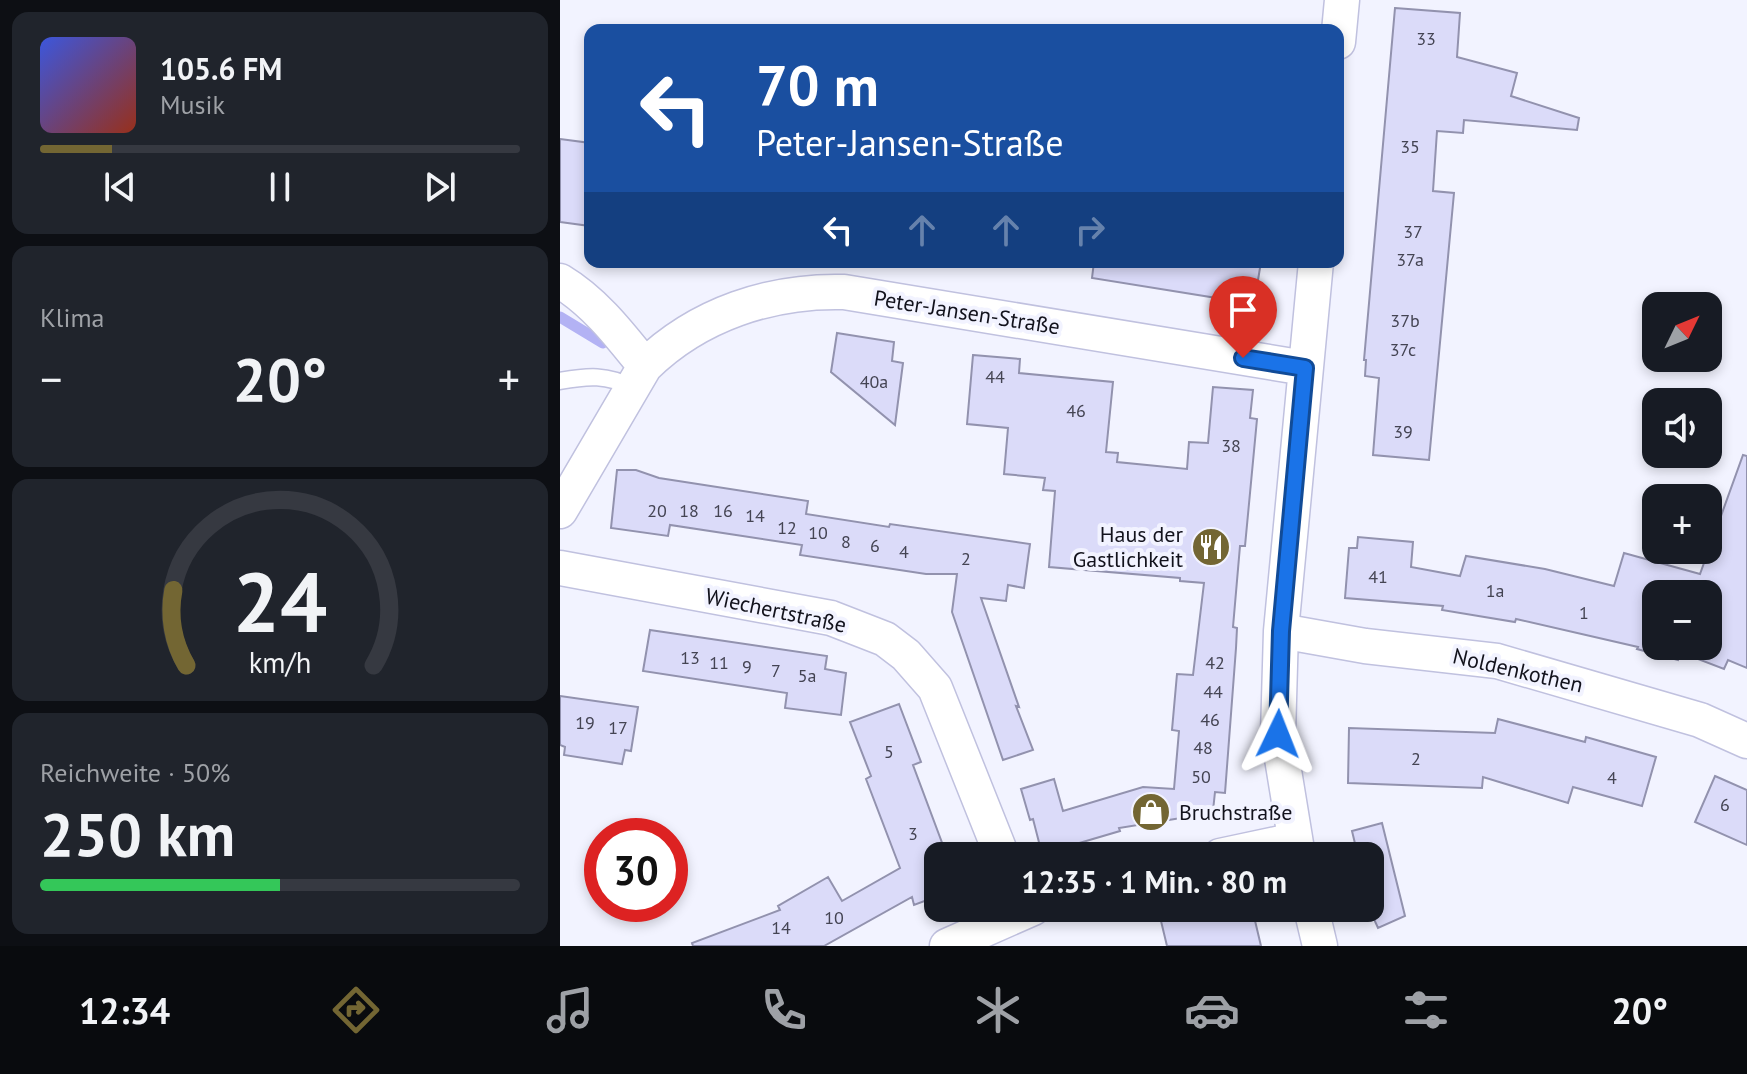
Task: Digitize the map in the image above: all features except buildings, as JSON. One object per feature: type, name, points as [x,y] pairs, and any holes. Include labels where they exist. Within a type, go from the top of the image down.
[{"type":"street","points":[[1340,24],[1342,0]]},
{"type":"street","points":[[1295,842],[1278,734],[1281,631],[1315,268]]},
{"type":"street","points":[[560,281],[578,292],[610,323],[639,377]]},
{"type":"street","name":"Peter-Jansen-Straße","points":[[560,511],[639,377],[659,352],[701,324],[772,297],[809,291],[844,292],[1305,368]]},
{"type":"street","name":"Wiechertstraße","points":[[560,568],[831,618],[885,639],[906,655],[935,688],[996,842]]},
{"type":"street","name":"Noldenkothen","points":[[1281,631],[1365,646],[1497,661],[1700,720],[1747,741]]},
{"type":"street","points":[[959,940],[998,922]]},
{"type":"street","points":[[1314,922],[1320,946]]},
{"type":"lane","points":[[560,381],[603,376],[619,381],[639,377]]},
{"type":"waterway","points":[[560,317],[603,343]]},
{"type":"place","name":"Haus der Gastlichkeit","points":[[1211,547]]},
{"type":"place","name":"Bruchstraße","points":[[1151,812]]},
{"type":"route","points":[[1243,358],[1305,368],[1281,631],[1278,734]]}]
